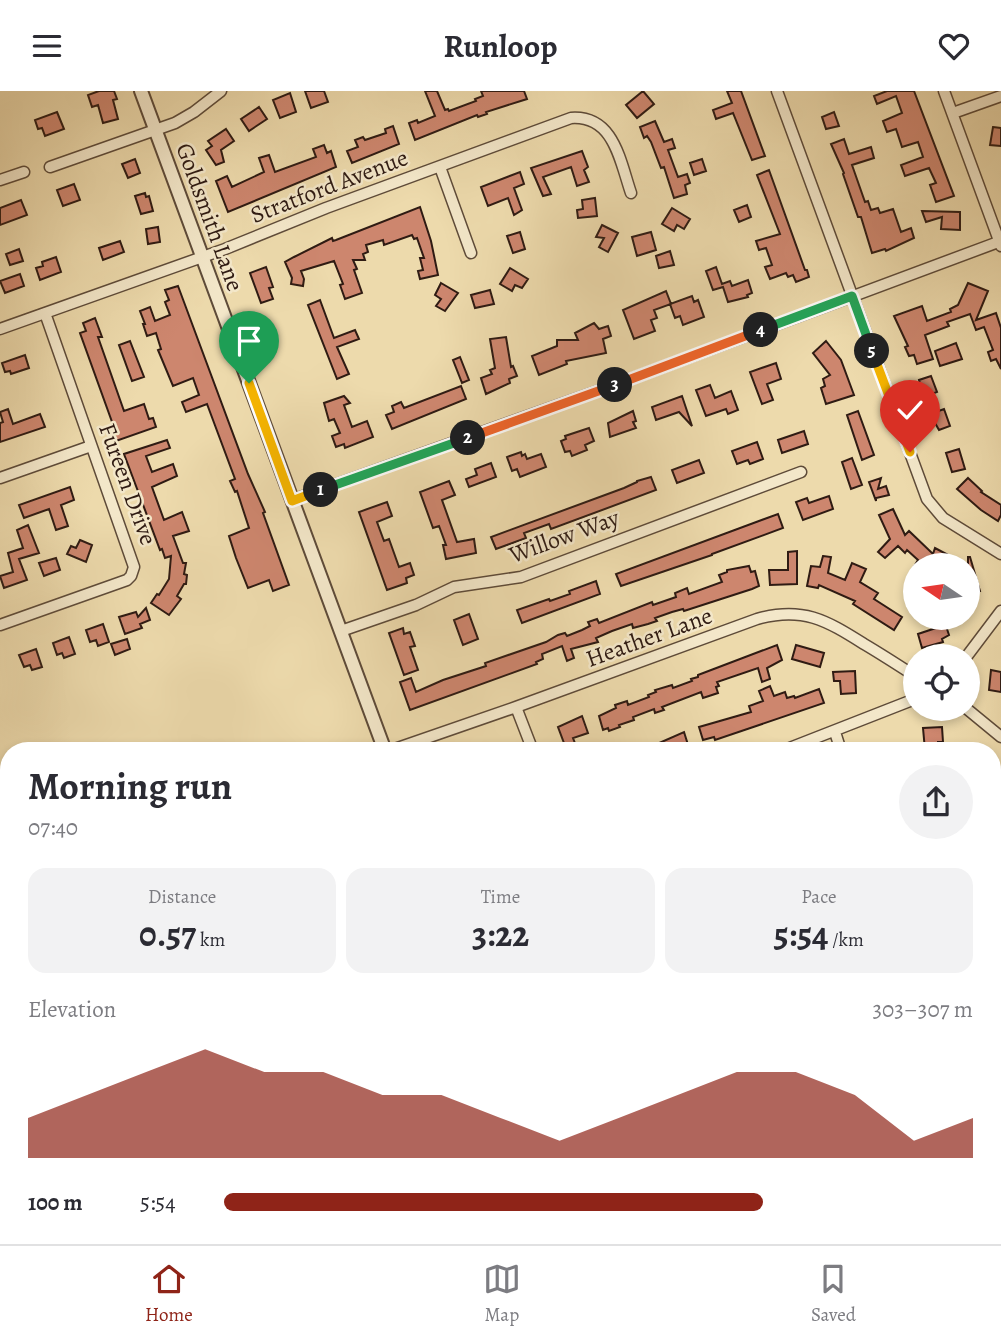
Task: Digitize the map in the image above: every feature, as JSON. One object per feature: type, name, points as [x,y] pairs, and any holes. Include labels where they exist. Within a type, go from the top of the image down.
[{"type":"street","name":"Goldsmith Lane","points":[[141,91],[384,742]]},
{"type":"street","points":[[50,167],[182,119],[221,91]]},
{"type":"street","points":[[777,91],[927,499],[943,518],[1001,554]]},
{"type":"street","points":[[292,501],[1000,243],[944,91]]},
{"type":"street","points":[[953,113],[1001,96]]},
{"type":"street","name":"Stratford Avenue","points":[[0,329],[553,124],[579,117],[593,121],[608,133],[631,193]]},
{"type":"street","points":[[440,167],[471,253]]},
{"type":"street","points":[[0,180],[24,172]]},
{"type":"street","name":"Fureen Drive","points":[[0,625],[127,580],[131,576],[134,563],[46,313]]},
{"type":"street","points":[[0,478],[92,446]]},
{"type":"street","name":"Willow Way","points":[[341,631],[416,605],[454,587],[521,577],[801,472]]},
{"type":"street","points":[[976,644],[1001,611]]},
{"type":"street","name":"Heather Lane","points":[[414,742],[516,708],[757,619],[780,614],[803,614],[828,622],[903,668]]},
{"type":"street","points":[[807,742],[903,704]]},
{"type":"street","points":[[516,708],[529,742]]},
{"type":"street","points":[[980,720],[1001,737]]},
{"type":"street","points":[[835,732],[838,742]]},
{"type":"building","points":[[99,91],[114,91],[117,99],[113,100],[118,119],[103,123],[98,105],[92,107],[88,95]]},
{"type":"building","points":[[305,91],[324,91],[328,102],[311,108]]},
{"type":"building","points":[[425,91],[437,91],[445,110],[449,111],[476,101],[475,99],[483,96],[481,91],[524,91],[527,99],[478,117],[477,115],[415,140],[409,123],[417,120],[418,123],[435,116]]},
{"type":"building","points":[[643,91],[654,104],[637,118],[626,105]]},
{"type":"building","points":[[727,91],[741,91],[765,156],[752,160],[733,113],[716,119],[713,110],[732,103]]},
{"type":"building","points":[[887,91],[914,91],[954,196],[936,202],[930,185],[936,183],[929,168],[905,176],[901,165],[923,157],[918,142],[902,147],[896,129],[887,132],[883,121],[902,113],[896,96],[877,104],[874,96]]},
{"type":"building","points":[[290,93],[296,112],[280,118],[273,100]]},
{"type":"building","points":[[259,107],[267,119],[249,131],[241,119]]},
{"type":"building","points":[[57,112],[64,129],[45,136],[42,128],[38,129],[35,120]]},
{"type":"building","points":[[834,112],[839,126],[826,129],[822,117]]},
{"type":"building","points":[[655,121],[664,142],[672,139],[675,148],[668,150],[678,177],[687,174],[690,183],[685,185],[687,194],[674,198],[664,167],[661,168],[647,136],[644,138],[640,127]]},
{"type":"building","points":[[393,126],[399,144],[352,163],[347,151],[358,147],[355,140],[363,137],[365,140],[386,133],[385,129]]},
{"type":"building","points":[[993,127],[1001,128],[1001,146],[990,145]]},
{"type":"building","points":[[226,129],[234,141],[221,150],[224,162],[216,165],[206,150],[212,146],[208,141]]},
{"type":"building","points":[[844,139],[849,154],[871,147],[874,158],[852,165],[865,202],[868,201],[871,210],[878,208],[880,213],[893,209],[901,232],[911,228],[914,238],[886,251],[885,249],[872,253],[861,217],[858,217],[844,173],[831,144]]},
{"type":"building","points":[[324,145],[327,153],[331,151],[336,167],[228,212],[216,181],[227,176],[232,187],[264,172],[259,158],[269,155],[275,172],[316,157],[313,149]]},
{"type":"building","points":[[582,151],[588,167],[584,170],[589,182],[577,186],[571,167],[543,177],[551,194],[543,196],[531,168]]},
{"type":"building","points":[[135,159],[140,173],[128,178],[122,164]]},
{"type":"building","points":[[702,159],[706,171],[694,175],[690,163]]},
{"type":"building","points":[[769,170],[809,277],[796,282],[793,275],[788,277],[786,273],[770,279],[765,267],[772,265],[766,248],[759,250],[756,241],[780,234],[757,175]]},
{"type":"building","points":[[520,172],[524,184],[514,188],[522,210],[514,215],[508,198],[488,206],[481,187]]},
{"type":"building","points":[[74,184],[80,200],[63,206],[57,190]]},
{"type":"building","points":[[145,193],[146,197],[149,196],[153,211],[141,214],[135,196]]},
{"type":"building","points":[[595,198],[597,216],[578,218],[577,210],[583,209],[582,200]]},
{"type":"building","points":[[21,200],[27,215],[0,225],[0,208]]},
{"type":"building","points":[[747,205],[751,217],[739,222],[734,210]]},
{"type":"building","points":[[420,207],[438,275],[420,279],[418,271],[423,270],[420,258],[424,258],[417,238],[414,239],[412,235],[384,245],[383,240],[366,245],[368,252],[363,254],[365,260],[353,260],[362,293],[345,299],[340,285],[343,284],[334,261],[301,271],[303,286],[291,284],[292,278],[285,262],[332,238],[333,241],[336,240]]},
{"type":"building","points":[[672,208],[690,219],[684,229],[677,225],[674,231],[662,224]]},
{"type":"building","points":[[922,211],[960,212],[960,230],[941,229],[942,217],[926,222]]},
{"type":"building","points":[[602,225],[618,233],[608,252],[599,247],[604,238],[596,237]]},
{"type":"building","points":[[158,227],[160,242],[148,244],[146,229]]},
{"type":"building","points":[[520,232],[525,249],[513,253],[507,236]]},
{"type":"building","points":[[651,232],[656,250],[637,256],[632,237]]},
{"type":"building","points":[[120,241],[124,252],[103,260],[99,248]]},
{"type":"building","points":[[19,249],[23,261],[10,265],[6,254]]},
{"type":"building","points":[[670,251],[674,265],[659,268],[656,256]]},
{"type":"building","points":[[56,257],[61,272],[40,280],[36,268],[43,266],[42,262]]},
{"type":"building","points":[[266,267],[273,287],[269,288],[273,299],[261,303],[250,273]]},
{"type":"building","points":[[716,267],[722,284],[730,281],[732,286],[748,280],[752,293],[747,295],[748,297],[728,302],[723,287],[713,290],[706,271]]},
{"type":"building","points":[[510,268],[528,279],[522,288],[515,285],[512,291],[500,284]]},
{"type":"building","points":[[20,274],[24,286],[5,293],[0,281]]},
{"type":"building","points":[[441,283],[458,293],[445,311],[436,306],[441,299],[435,295]]},
{"type":"building","points":[[968,283],[988,291],[976,320],[996,313],[1001,328],[1001,369],[996,359],[991,361],[988,352],[993,350],[984,327],[976,330],[970,314],[947,322],[949,326],[925,335],[933,359],[917,364],[914,355],[909,356],[905,347],[908,346],[894,316],[922,306],[927,321],[951,312],[950,309],[958,305]]},
{"type":"building","points":[[178,286],[248,474],[265,512],[263,513],[289,585],[273,591],[269,580],[248,588],[236,558],[229,536],[249,528],[237,491],[235,492],[230,481],[235,479],[207,404],[186,412],[182,402],[199,395],[193,378],[173,386],[158,350],[161,349],[156,333],[147,336],[143,324],[140,311],[150,307],[155,321],[170,315],[165,302],[169,300],[165,290]]},
{"type":"building","points":[[490,290],[494,304],[475,308],[471,295]]},
{"type":"building","points":[[666,291],[671,304],[654,310],[657,318],[651,320],[655,331],[634,339],[623,310]]},
{"type":"building","points":[[692,296],[694,302],[698,300],[704,317],[683,325],[680,316],[675,318],[670,304]]},
{"type":"building","points":[[320,300],[334,338],[355,330],[359,339],[337,347],[349,374],[337,379],[308,305]]},
{"type":"building","points":[[95,318],[102,337],[98,337],[124,411],[144,404],[149,419],[153,418],[156,427],[116,441],[116,433],[80,333],[86,331],[83,323]]},
{"type":"building","points":[[594,323],[599,329],[608,326],[611,336],[603,339],[606,353],[566,361],[567,364],[539,375],[532,356],[557,346],[557,340],[578,340],[575,333]]},
{"type":"building","points":[[506,337],[511,367],[513,366],[517,376],[509,379],[510,383],[486,394],[481,378],[492,374],[490,370],[495,368],[490,339]]},
{"type":"building","points":[[130,341],[144,377],[132,381],[119,345]]},
{"type":"building","points":[[826,341],[841,360],[854,395],[826,404],[821,388],[825,386],[823,379],[830,375],[813,353]]},
{"type":"building","points":[[956,343],[962,359],[940,366],[935,351]]},
{"type":"building","points":[[25,355],[29,368],[11,374],[10,371],[5,372],[2,363]]},
{"type":"building","points":[[460,357],[469,380],[462,383],[453,360]]},
{"type":"building","points":[[776,363],[781,379],[767,384],[773,400],[762,404],[750,372]]},
{"type":"building","points":[[931,376],[937,392],[924,397],[919,380]]},
{"type":"building","points":[[710,385],[715,398],[731,391],[738,410],[728,414],[726,409],[706,416],[696,390]]},
{"type":"building","points":[[461,386],[466,399],[392,429],[386,415],[394,412],[392,406],[401,402],[404,408]]},
{"type":"building","points":[[344,396],[350,403],[344,405],[352,427],[367,421],[373,437],[345,448],[344,444],[336,447],[332,436],[340,433],[334,419],[329,421],[324,403]]},
{"type":"building","points":[[682,396],[692,426],[679,412],[656,420],[652,407]]},
{"type":"building","points":[[8,409],[13,424],[40,414],[45,427],[0,442],[0,423],[3,422],[0,412]]},
{"type":"building","points":[[944,409],[950,426],[939,430],[930,414]]},
{"type":"building","points":[[633,411],[636,428],[610,437],[608,423]]},
{"type":"building","points":[[858,411],[874,455],[862,460],[847,415]]},
{"type":"building","points":[[589,428],[594,441],[585,445],[587,450],[572,456],[570,451],[565,452],[561,441],[566,439],[565,436]]},
{"type":"building","points":[[804,431],[808,444],[782,453],[778,440]]},
{"type":"building","points":[[167,440],[170,448],[146,456],[152,472],[173,464],[177,476],[152,487],[164,520],[182,512],[189,531],[173,536],[183,563],[186,563],[184,574],[187,575],[186,584],[177,596],[181,599],[169,615],[151,603],[169,579],[171,556],[165,558],[162,549],[160,550],[124,454]]},
{"type":"building","points":[[757,442],[763,459],[750,464],[748,460],[737,464],[732,451]]},
{"type":"building","points":[[959,449],[965,469],[952,472],[946,453]]},
{"type":"building","points":[[521,452],[527,459],[541,454],[546,467],[520,477],[517,469],[512,471],[507,457]]},
{"type":"building","points":[[852,458],[862,485],[851,489],[842,462]]},
{"type":"building","points":[[699,460],[704,473],[677,483],[672,470]]},
{"type":"building","points":[[491,463],[496,477],[469,487],[466,479],[477,475],[475,469]]},
{"type":"building","points":[[651,477],[656,490],[551,529],[549,524],[524,533],[526,538],[496,549],[491,537]]},
{"type":"building","points":[[881,478],[878,489],[886,486],[889,495],[876,498],[876,501],[869,482]]},
{"type":"building","points":[[968,478],[981,492],[1001,505],[998,521],[957,489]]},
{"type":"building","points":[[449,481],[455,495],[442,500],[457,542],[474,539],[476,553],[446,559],[443,545],[446,545],[439,526],[433,528],[420,492]]},
{"type":"building","points":[[70,487],[74,500],[61,505],[68,526],[56,530],[49,509],[24,518],[19,505]]},
{"type":"building","points":[[829,496],[833,509],[803,520],[796,502],[807,498],[809,503]]},
{"type":"building","points":[[387,502],[392,516],[377,522],[384,541],[389,539],[399,567],[410,563],[414,575],[406,578],[407,583],[387,590],[359,512]]},
{"type":"building","points":[[893,509],[905,535],[909,531],[932,553],[910,553],[907,550],[905,553],[898,546],[885,558],[878,552],[890,539],[879,515]]},
{"type":"building","points":[[778,514],[783,528],[712,555],[621,586],[616,574]]},
{"type":"building","points":[[28,525],[39,553],[19,559],[27,580],[4,588],[0,576],[13,572],[8,553],[23,548],[17,530]]},
{"type":"building","points":[[80,540],[92,545],[86,562],[67,554],[71,546],[76,548]]},
{"type":"building","points":[[797,551],[797,584],[770,585],[769,570],[788,570],[788,552]]},
{"type":"building","points":[[823,556],[831,557],[828,573],[845,580],[852,563],[866,569],[860,582],[878,593],[874,599],[902,617],[894,630],[853,604],[855,601],[819,585],[818,588],[807,586],[811,566],[820,567]]},
{"type":"building","points":[[56,558],[60,570],[44,576],[39,563]]},
{"type":"building","points":[[749,566],[751,572],[755,571],[759,586],[684,611],[672,612],[655,618],[657,621],[648,624],[633,628],[632,624],[612,631],[596,638],[598,642],[571,649],[574,658],[567,661],[562,646],[542,654],[543,659],[536,662],[537,664],[410,710],[400,682],[411,678],[416,692],[558,635],[565,633],[567,636],[582,630],[590,626],[588,622],[597,619],[599,623],[652,602],[653,605],[676,597],[675,593],[687,588],[689,594],[722,582],[719,575],[727,570]]},
{"type":"building","points":[[596,581],[600,594],[522,623],[517,610],[570,594],[569,591]]},
{"type":"building","points":[[146,608],[150,620],[140,624],[142,628],[125,634],[119,617],[136,612],[138,617]]},
{"type":"building","points":[[469,614],[478,639],[463,645],[454,620]]},
{"type":"building","points":[[103,624],[109,642],[98,646],[96,640],[90,642],[86,630]]},
{"type":"building","points":[[403,628],[404,634],[410,632],[415,646],[410,647],[418,670],[404,675],[389,633]]},
{"type":"building","points":[[930,630],[947,630],[949,635],[942,639],[943,642],[921,644],[918,634]]},
{"type":"building","points":[[69,637],[75,654],[64,658],[62,653],[57,655],[53,643]]},
{"type":"building","points":[[127,639],[130,649],[115,655],[111,644]]},
{"type":"building","points":[[777,645],[782,660],[767,668],[770,679],[762,682],[758,668],[717,682],[718,693],[703,698],[701,692],[662,707],[664,710],[655,713],[654,709],[633,717],[634,720],[619,725],[620,727],[603,730],[599,716],[616,708],[615,705],[627,701],[628,705],[649,697],[655,690],[672,685],[673,688],[692,681],[691,679],[698,675]]},
{"type":"building","points":[[796,645],[824,653],[820,667],[792,659]]},
{"type":"building","points":[[36,649],[42,667],[32,670],[30,665],[24,667],[19,655]]},
{"type":"building","points":[[991,670],[1001,672],[1001,692],[989,690]]},
{"type":"building","points":[[855,671],[856,693],[841,694],[840,681],[834,681],[833,672]]},
{"type":"building","points":[[770,686],[774,696],[785,692],[787,698],[795,698],[819,689],[824,703],[715,740],[714,737],[703,740],[699,727],[751,712],[749,706],[763,701],[759,691]]},
{"type":"building","points":[[582,716],[588,733],[573,738],[575,742],[564,742],[558,727]]},
{"type":"building","points":[[942,727],[943,742],[924,742],[923,728]]},
{"type":"building","points":[[684,732],[687,742],[661,742]]},
{"type":"route","points":[[249,383],[292,501],[852,296],[910,452]]}]
